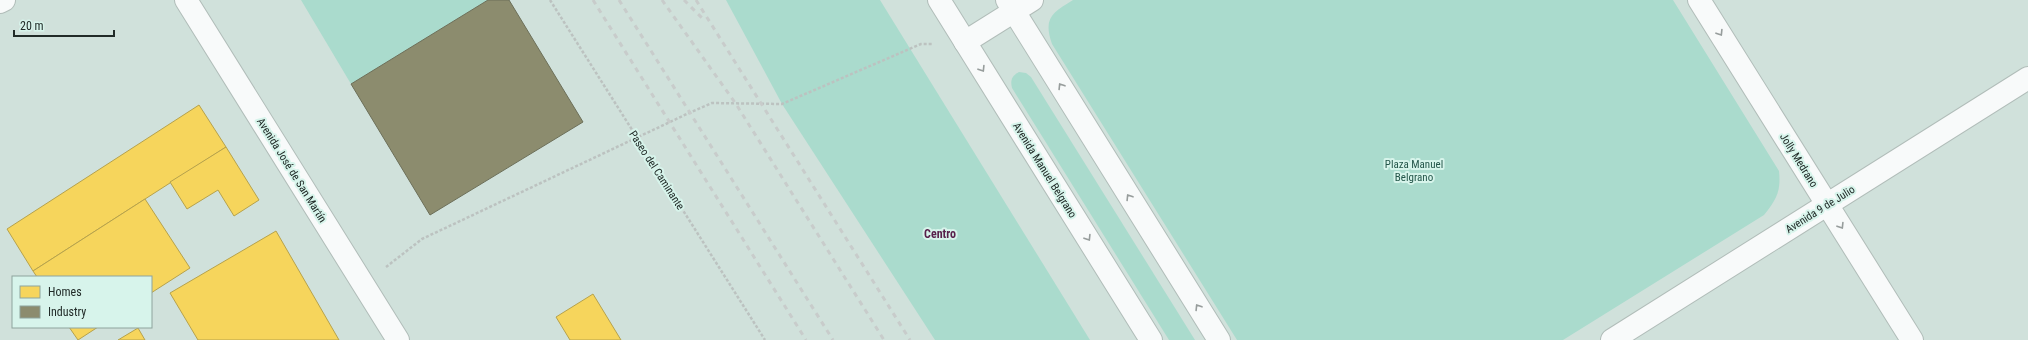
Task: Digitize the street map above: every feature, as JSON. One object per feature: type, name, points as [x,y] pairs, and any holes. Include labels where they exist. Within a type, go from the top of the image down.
[{"type":"main road","points":[[0,2],[4,0]]},
{"type":"main road","name":"Avenida José de San Martín","points":[[186,0],[398,340]]},
{"type":"main road","name":"Avenida Manuel Belgrano","points":[[939,0],[1151,340]]},
{"type":"main road","points":[[965,42],[1010,6],[1032,0]]},
{"type":"main road","name":"Jolly Medrano","points":[[1699,0],[1912,340]]},
{"type":"main road","points":[[1010,6],[1219,340]]},
{"type":"main road","name":"Avenida 9 de Julio","points":[[1612,340],[2028,78]]},
{"type":"path","name":"Paseo del Caminante","points":[[550,0],[766,340]]},
{"type":"path","points":[[364,284],[422,239],[636,137],[712,103],[782,104],[921,44],[965,42]]},
{"type":"green space","points":[[301,0],[488,0],[351,84]]},
{"type":"green space","points":[[726,0],[880,0],[1090,340],[935,340],[782,104]]},
{"type":"green space","name":"Plaza Manuel Belgrano","points":[[1073,0],[1673,0],[1779,171],[1779,189],[1775,199],[1764,215],[1563,340],[1237,340],[1052,44],[1049,35],[1049,22],[1051,17]]},
{"type":"green space","points":[[1019,72],[1026,73],[1031,77],[1195,340],[1169,340],[1012,88],[1012,78]]},
{"type":"building: Homes","points":[[199,105],[226,147],[33,271],[7,229]]},
{"type":"building: Homes","points":[[226,147],[259,200],[234,216],[218,190],[187,209],[170,182]]},
{"type":"building: Homes","points":[[145,199],[190,268],[152,292],[152,276],[36,276],[33,271]]},
{"type":"building: Homes","points":[[276,231],[339,340],[198,340],[170,293]]},
{"type":"building: Homes","points":[[593,294],[621,340],[570,340],[556,317]]},
{"type":"building: Homes","points":[[70,328],[96,328],[78,340]]},
{"type":"building: Homes","points":[[138,328],[145,340],[118,340]]},
{"type":"building: Industry","points":[[488,0],[509,0],[583,122],[430,215],[351,84]]},
{"type":"railway","points":[[593,0],[806,340]]},
{"type":"railway","points":[[619,0],[833,340]]},
{"type":"railway","points":[[662,0],[736,104],[884,340]]},
{"type":"railway","points":[[684,0],[703,19]]},
{"type":"railway","points":[[696,0],[910,340]]},
{"type":"district","name":"Centro","points":[[940,234]]}]
